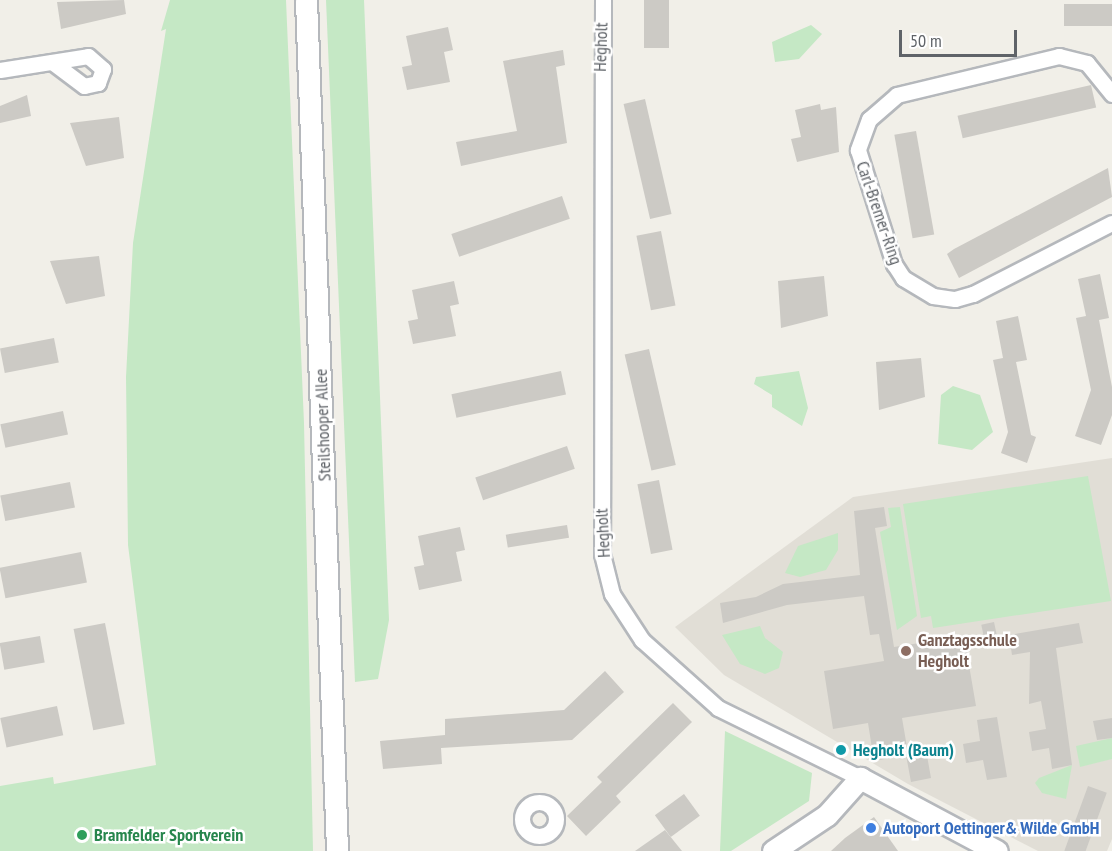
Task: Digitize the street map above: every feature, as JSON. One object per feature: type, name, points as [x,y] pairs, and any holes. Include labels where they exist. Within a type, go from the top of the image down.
[{"type":"main road","name":"Steilshooper Allee","points":[[306,0],[337,851]]},
{"type":"main road","points":[[773,851],[827,815],[860,778]]},
{"type":"main road","name":"Hegholt","points":[[860,778],[997,851]]},
{"type":"street","name":"Hegholt","points":[[603,0],[602,554],[612,594],[642,640],[718,708],[860,778]]},
{"type":"street","name":"Carl-Bremer-Ring","points":[[1112,94],[1080,59],[1049,58],[897,95],[869,119],[858,150],[894,264],[903,278],[933,296],[955,299],[973,294],[1112,224]]},
{"type":"street","points":[[0,70],[52,62]]},
{"type":"street","points":[[544,835],[548,851]]},
{"type":"shaded area","name":"Ganztagsschule Hegholt","points":[[1112,458],[1112,839],[1107,851],[1038,851],[908,784],[724,675],[675,627],[853,497]]},
{"type":"green space","points":[[170,0],[286,0],[304,423],[313,851],[0,851],[0,786],[53,777],[54,784],[156,765],[128,545],[126,377],[133,243],[166,29],[161,31]]},
{"type":"green space","points":[[326,0],[364,0],[389,620],[378,679],[355,682]]},
{"type":"green space","points":[[811,25],[822,34],[799,59],[775,62],[772,42]]},
{"type":"green space","points":[[799,371],[808,408],[802,426],[772,407],[772,395],[754,384],[756,377]]},
{"type":"green space","points":[[953,386],[980,395],[993,432],[972,450],[938,444],[941,395]]},
{"type":"green space","points":[[1088,476],[1111,601],[933,628],[931,616],[921,618],[903,504]]},
{"type":"green space","points":[[900,507],[917,616],[897,630],[880,532],[891,527],[888,508]]},
{"type":"green space","points":[[838,533],[838,550],[826,570],[800,577],[785,573],[798,546]]},
{"type":"green space","points":[[760,626],[765,638],[783,652],[779,668],[765,674],[740,664],[722,635]]},
{"type":"green space","points":[[725,731],[812,773],[809,801],[731,851],[720,851]]},
{"type":"green space","points":[[1112,738],[1112,759],[1080,767],[1076,746]]},
{"type":"green space","points":[[1072,765],[1066,799],[1042,793],[1035,783],[1039,778]]},
{"type":"building","points":[[124,0],[126,14],[61,29],[57,2]]},
{"type":"building","points":[[644,0],[669,0],[669,48],[644,48]]},
{"type":"building","points":[[1064,4],[1112,4],[1112,26],[1064,26]]},
{"type":"building","points":[[448,27],[453,50],[444,52],[450,82],[407,90],[402,67],[412,65],[406,36]]},
{"type":"building","points":[[563,50],[565,65],[556,67],[567,143],[461,166],[456,142],[517,131],[503,61]]},
{"type":"building","points":[[1091,85],[1096,107],[963,138],[958,116]]},
{"type":"building","points":[[27,95],[31,116],[0,123],[0,106]]},
{"type":"building","points":[[645,99],[672,214],[650,219],[624,104]]},
{"type":"building","points":[[820,104],[821,110],[836,107],[839,152],[797,162],[791,139],[801,137],[795,110]]},
{"type":"building","points":[[119,117],[124,158],[86,166],[70,123]]},
{"type":"building","points":[[916,131],[934,234],[913,238],[894,135]]},
{"type":"building","points":[[1108,168],[1112,197],[959,278],[947,254]]},
{"type":"building","points":[[562,196],[570,219],[459,257],[451,234]]},
{"type":"building","points":[[661,231],[676,306],[651,310],[636,236]]},
{"type":"building","points":[[99,256],[105,296],[66,304],[50,261]]},
{"type":"building","points":[[1100,274],[1109,318],[1099,320],[1112,387],[1112,415],[1101,445],[1075,436],[1091,390],[1076,318],[1086,316],[1078,279]]},
{"type":"building","points":[[824,276],[828,316],[781,328],[778,281]]},
{"type":"building","points":[[454,281],[459,304],[450,306],[456,336],[413,344],[408,321],[418,319],[412,290]]},
{"type":"building","points":[[1018,316],[1027,360],[1016,362],[1031,435],[1036,437],[1027,463],[1001,453],[1008,432],[993,360],[1003,358],[996,321]]},
{"type":"building","points":[[54,338],[59,363],[5,373],[0,348]]},
{"type":"building","points":[[649,349],[676,465],[651,471],[625,355]]},
{"type":"building","points":[[921,358],[925,397],[879,410],[876,362]]},
{"type":"building","points":[[561,371],[566,394],[456,418],[451,394]]},
{"type":"building","points":[[63,411],[68,434],[5,448],[0,424]]},
{"type":"building","points":[[567,446],[575,469],[483,500],[475,478]]},
{"type":"building","points":[[659,480],[673,550],[651,554],[637,484]]},
{"type":"building","points":[[70,482],[75,508],[5,521],[0,496]]},
{"type":"building","points":[[884,507],[887,526],[875,528],[894,647],[964,636],[976,706],[902,718],[908,753],[926,750],[931,778],[911,782],[906,755],[874,761],[868,723],[833,729],[824,671],[884,661],[879,634],[870,635],[864,596],[787,605],[723,623],[720,603],[756,597],[783,584],[860,575],[854,511]]},
{"type":"building","points":[[567,525],[569,538],[508,548],[506,535]]},
{"type":"building","points":[[460,527],[465,550],[456,552],[462,581],[419,590],[414,567],[424,565],[418,536]]},
{"type":"building","points":[[81,552],[87,582],[5,598],[0,568]]},
{"type":"building","points":[[994,622],[997,636],[984,638],[981,625]]},
{"type":"building","points":[[105,623],[125,724],[93,730],[74,629]]},
{"type":"building","points":[[1079,623],[1083,643],[1056,648],[1072,765],[1052,769],[1049,748],[1032,751],[1029,732],[1046,729],[1041,701],[1029,704],[1030,652],[1012,655],[1009,635]]},
{"type":"building","points":[[40,636],[45,663],[4,670],[0,643]]},
{"type":"building","points":[[605,671],[624,692],[572,740],[441,748],[442,764],[383,769],[380,741],[445,735],[445,719],[564,710]]},
{"type":"building","points":[[673,703],[692,722],[616,796],[621,802],[586,836],[567,816],[602,782],[597,777]]},
{"type":"building","points":[[57,706],[63,735],[7,747],[0,718]]},
{"type":"building","points":[[997,717],[1007,777],[987,780],[983,760],[966,763],[963,744],[980,741],[977,720]]},
{"type":"building","points":[[1112,718],[1112,738],[1097,740],[1093,721]]},
{"type":"building","points":[[1088,786],[1107,793],[1086,851],[1064,851]]},
{"type":"building","points":[[684,794],[700,816],[671,837],[655,815]]},
{"type":"building","name":"Autoport Oettinger& Wilde GmbH","points":[[874,817],[898,851],[831,851],[845,838]]},
{"type":"building","points":[[665,830],[682,851],[635,851]]},
{"type":"place","name":"Ganztagsschule Hegholt","points":[[906,651]]},
{"type":"place","name":"Hegholt (Baum)","points":[[841,750]]},
{"type":"place","name":"Autoport Oettinger& Wilde GmbH","points":[[871,828]]},
{"type":"place","name":"Bramfelder Sportverein","points":[[82,835]]}]
